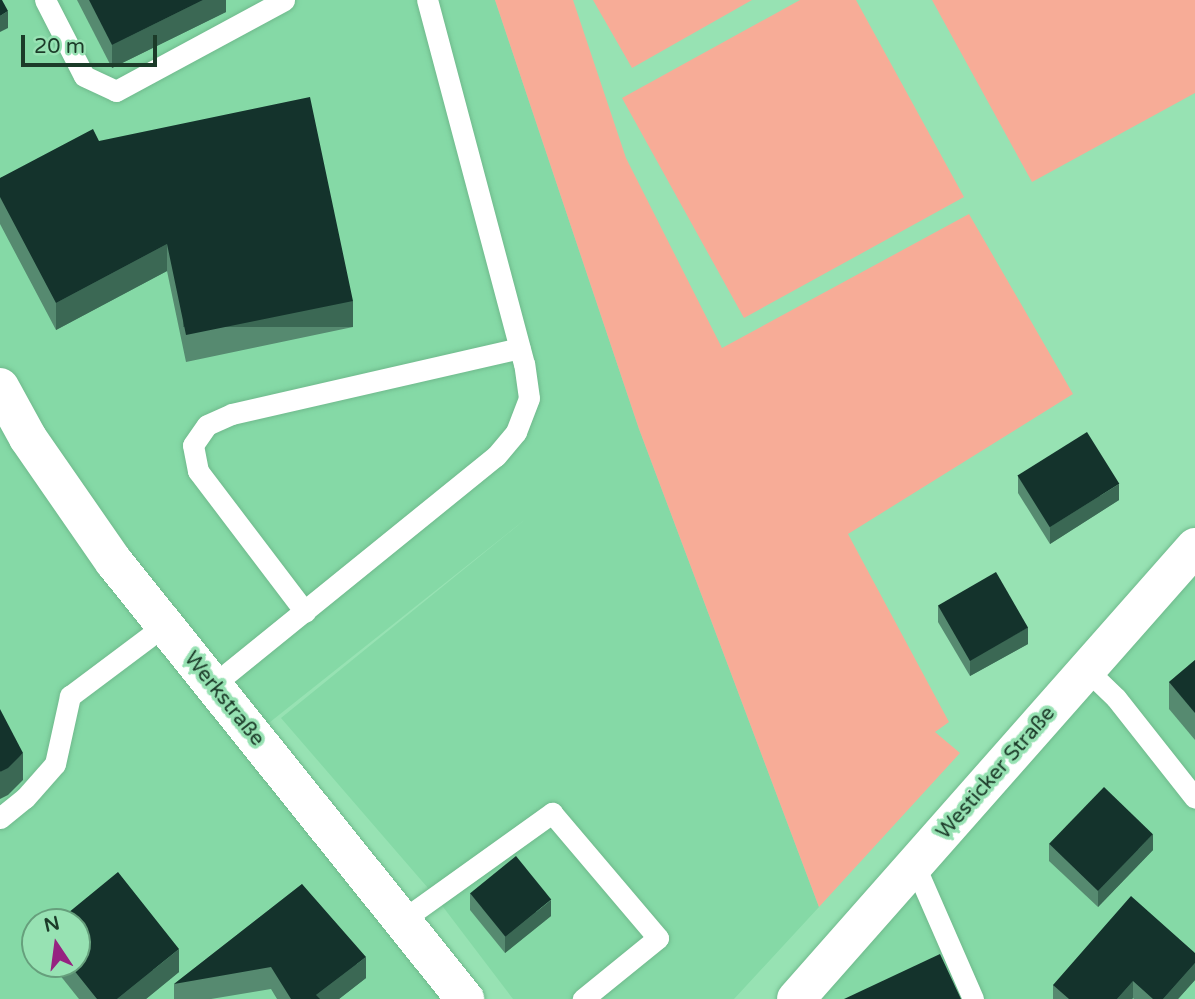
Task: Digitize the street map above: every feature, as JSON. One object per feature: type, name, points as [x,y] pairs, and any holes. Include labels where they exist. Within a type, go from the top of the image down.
[{"type":"street","name":"Werkstraße","points":[[0,387],[35,450],[114,562],[465,999]]},
{"type":"street","name":"Westicker Straße","points":[[796,999],[1195,547]]},
{"type":"lane","points":[[45,0],[84,76],[116,91],[284,0]]},
{"type":"lane","points":[[213,685],[496,456],[516,432],[529,398],[520,348],[427,0]]},
{"type":"lane","points":[[304,612],[198,471],[193,445],[207,425],[232,414],[520,348]]},
{"type":"lane","points":[[0,818],[25,798],[55,764],[70,696],[165,625]]},
{"type":"lane","points":[[1087,670],[1116,698],[1195,798]]},
{"type":"lane","points":[[401,921],[552,813],[658,938],[583,999]]},
{"type":"lane","points":[[915,866],[973,999]]},
{"type":"shaded area","points":[[0,0],[495,0],[639,429],[819,907],[734,999],[513,999],[434,895],[281,718],[527,518],[250,738],[460,999],[0,999]]},
{"type":"shaded area","points":[[495,0],[573,0],[626,158],[722,348],[969,214],[1073,394],[848,534],[949,722],[935,732],[960,753],[819,907],[639,429]]},
{"type":"shaded area","points":[[593,0],[752,0],[632,68]]},
{"type":"shaded area","points":[[800,0],[856,0],[964,197],[744,318],[622,98]]},
{"type":"shaded area","points":[[932,0],[1195,0],[1195,93],[1032,182]]},
{"type":"shaded area","points":[[1195,561],[1195,999],[804,999]]},
{"type":"building","points":[[0,0],[8,11],[0,16]]},
{"type":"building","points":[[89,0],[203,0],[112,45]]},
{"type":"building","points":[[310,97],[353,301],[186,335],[167,244],[56,303],[0,197],[0,178],[93,129],[99,141]]},
{"type":"building","points":[[1087,432],[1119,484],[1050,527],[1017,475]]},
{"type":"building","points":[[996,572],[1028,627],[970,661],[938,606]]},
{"type":"building","points":[[1195,660],[1195,713],[1169,682]]},
{"type":"building","points":[[0,709],[23,753],[0,772]]},
{"type":"building","points":[[1104,787],[1153,834],[1098,891],[1049,844]]},
{"type":"building","points":[[516,856],[551,900],[505,937],[470,893]]},
{"type":"building","points":[[118,872],[179,949],[117,999],[97,999],[80,978],[91,978],[91,908],[74,908]]},
{"type":"building","points":[[302,884],[366,957],[316,995],[320,999],[291,999],[271,967],[174,984]]},
{"type":"building","points":[[1131,896],[1195,953],[1195,963],[1163,999],[1153,999],[1133,981],[1117,999],[1069,999],[1053,985]]},
{"type":"building","points":[[940,954],[961,999],[844,999]]}]
